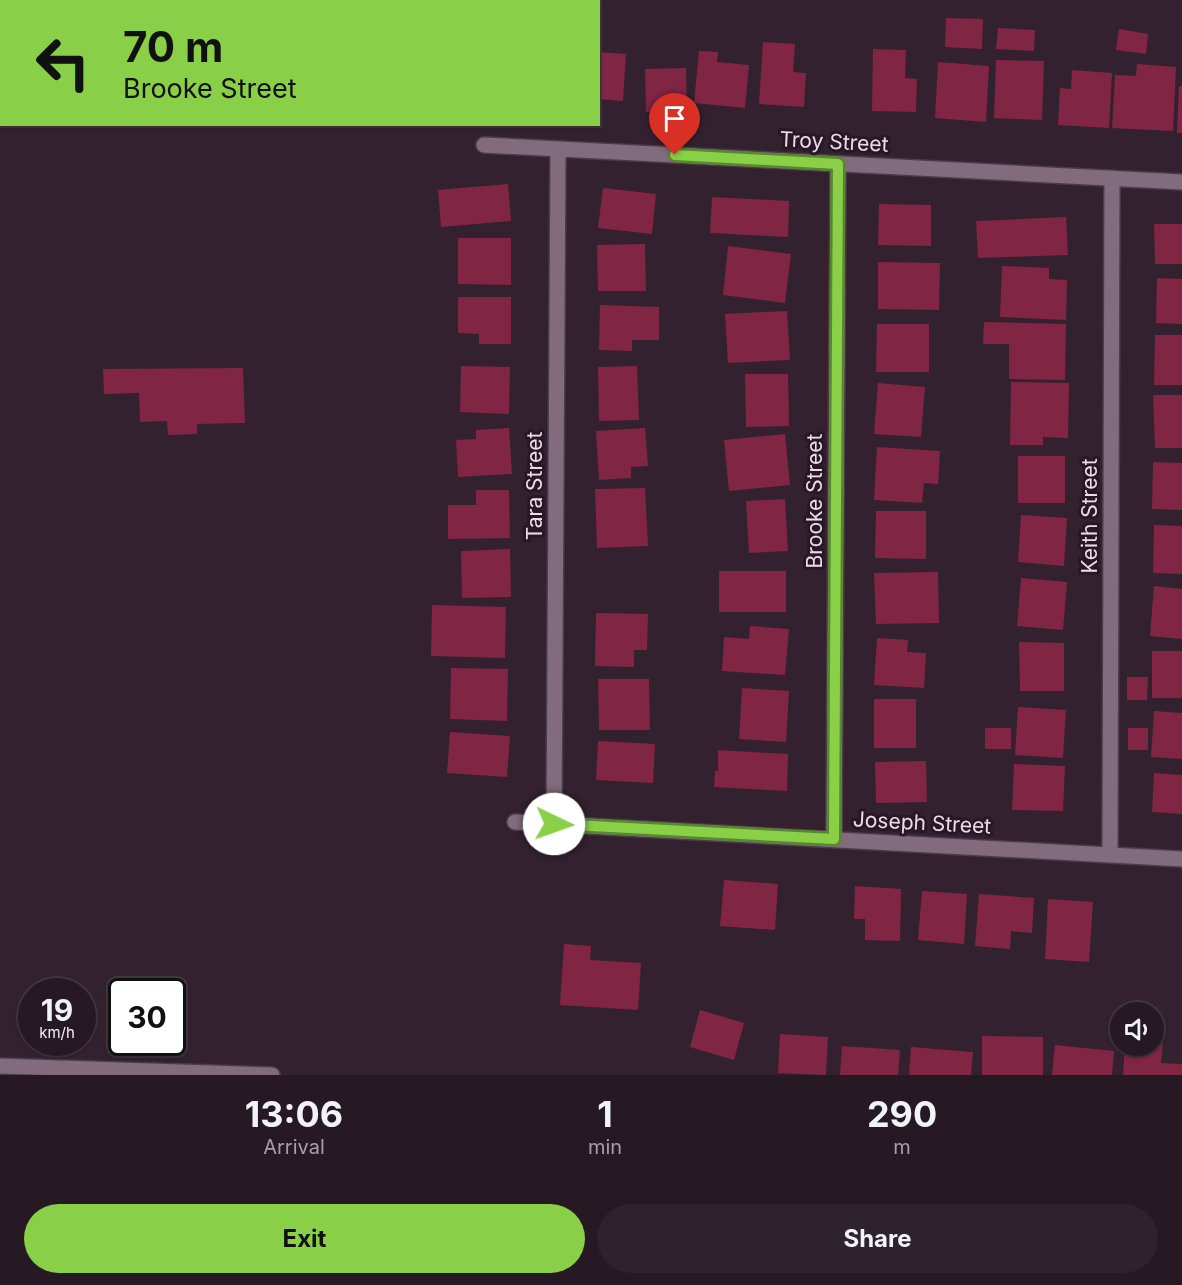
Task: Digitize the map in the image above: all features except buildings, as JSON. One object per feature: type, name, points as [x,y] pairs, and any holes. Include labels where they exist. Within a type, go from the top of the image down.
[{"type":"street","name":"Troy Street","points":[[484,145],[1182,182]]},
{"type":"street","name":"Tara Street","points":[[554,824],[558,149]]},
{"type":"street","name":"Brooke Street","points":[[834,839],[838,164]]},
{"type":"street","name":"Keith Street","points":[[1110,855],[1112,178]]},
{"type":"street","name":"Joseph Street","points":[[515,822],[1182,858]]},
{"type":"street","points":[[0,1066],[272,1075]]},
{"type":"route","points":[[554,824],[834,839],[838,164],[675,155]]}]
